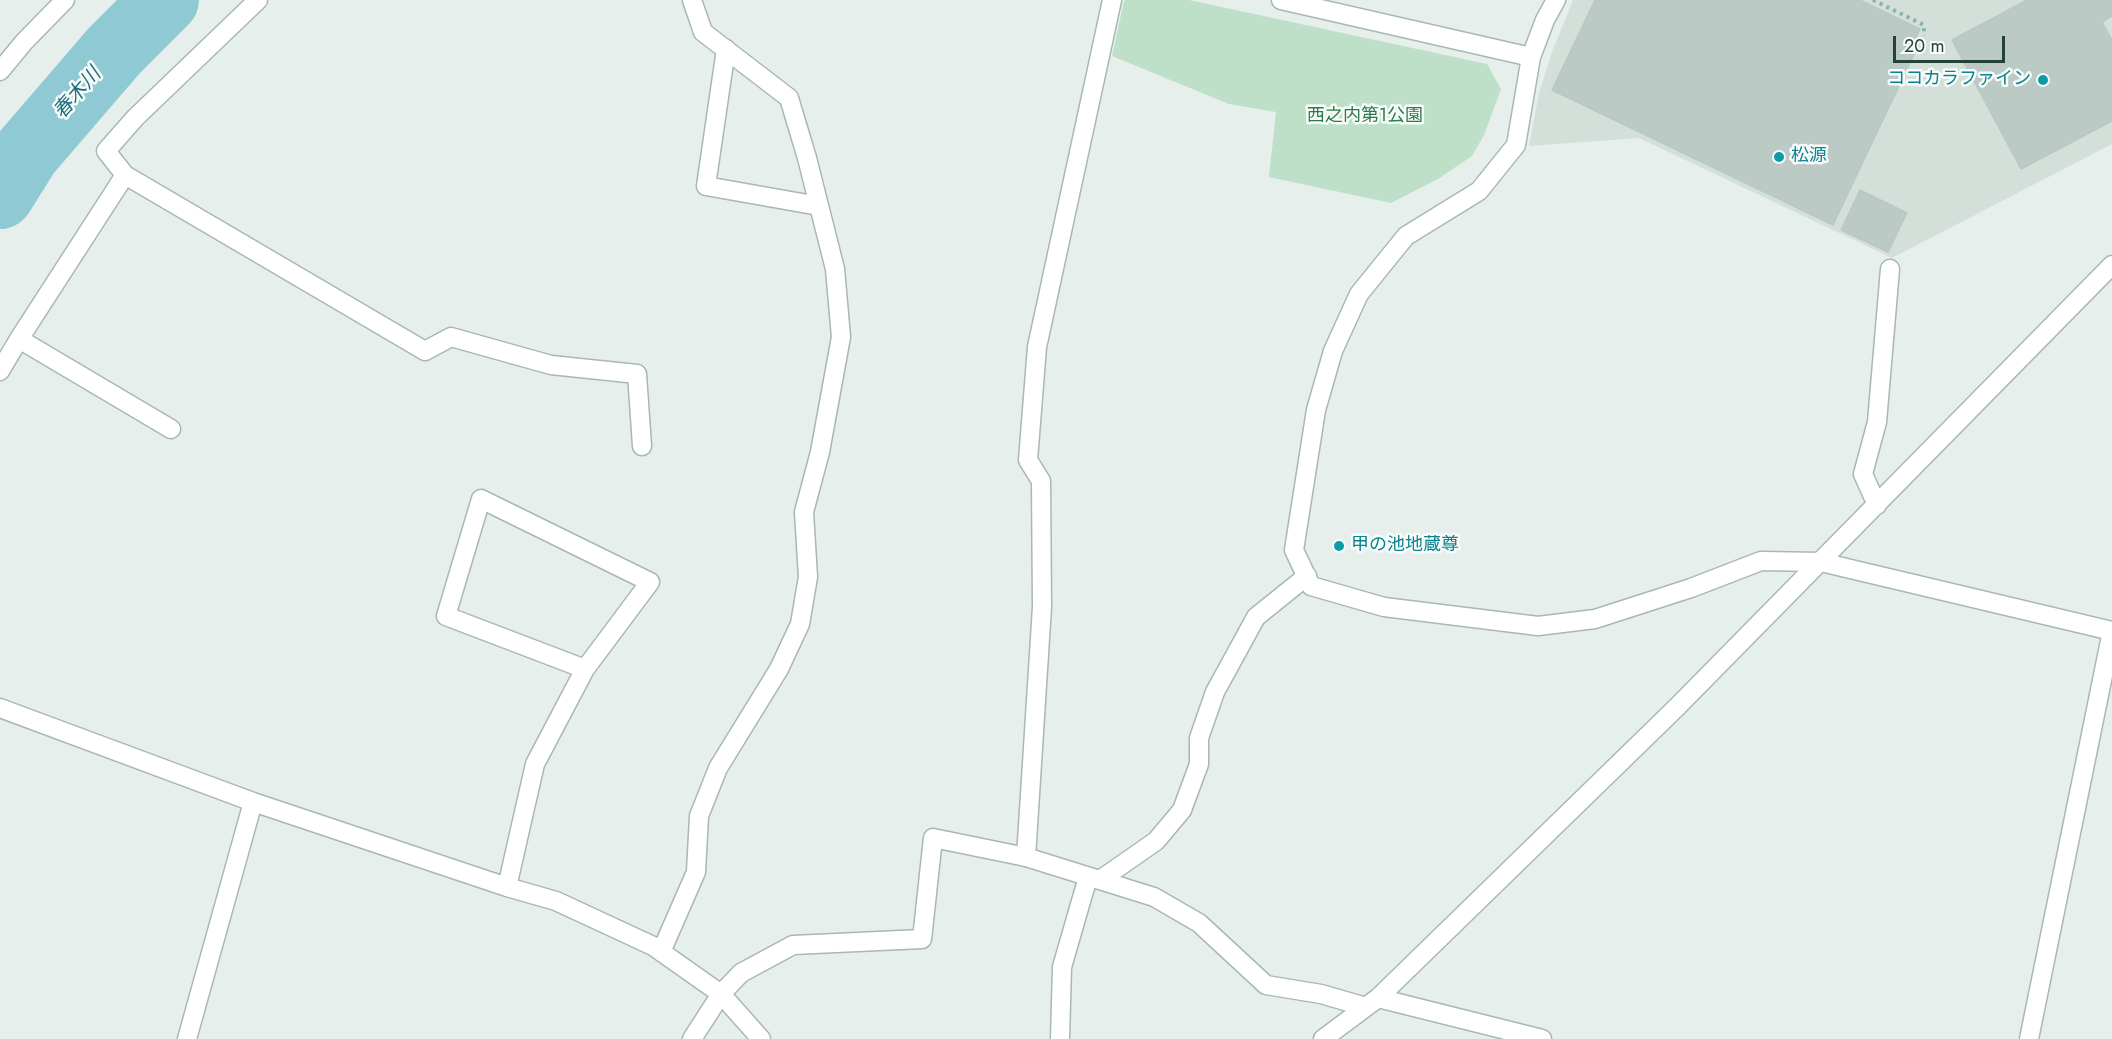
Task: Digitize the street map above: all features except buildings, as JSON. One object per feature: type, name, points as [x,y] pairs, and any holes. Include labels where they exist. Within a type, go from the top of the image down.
[{"type":"street","points":[[0,71],[24,42],[65,0]]},
{"type":"street","points":[[258,0],[135,118],[106,151],[125,175],[425,351],[451,336],[551,365],[637,374],[642,446]]},
{"type":"street","points":[[661,952],[696,872],[699,816],[718,768],[778,669],[800,624],[808,577],[804,512],[820,452],[841,337],[835,269],[789,98],[703,32],[692,0]]},
{"type":"street","points":[[1026,857],[1042,607],[1041,481],[1028,460],[1036,347],[1112,0]]},
{"type":"street","points":[[1281,0],[1531,57]]},
{"type":"street","points":[[1556,0],[1545,20],[1531,57],[1516,145],[1479,191],[1406,236],[1359,294],[1334,351],[1316,410],[1294,550],[1311,586],[1384,607],[1538,626],[1595,619],[1691,588],[1761,561],[1821,562],[2112,631],[2029,1039]]},
{"type":"street","points":[[726,50],[706,186],[819,206]]},
{"type":"street","points":[[0,372],[125,175]]},
{"type":"street","points":[[1323,1039],[1372,1003],[1677,707],[2112,265]]},
{"type":"street","points":[[1877,505],[1863,474],[1877,422],[1890,269]]},
{"type":"street","points":[[19,339],[171,429]]},
{"type":"street","points":[[507,887],[535,764],[585,669],[650,582],[481,500],[446,616],[585,669]]},
{"type":"street","points":[[1060,1039],[1062,967],[1094,878],[1156,841],[1182,810],[1199,764],[1199,738],[1215,692],[1256,617],[1307,576]]},
{"type":"street","points":[[0,708],[253,802],[555,901],[653,946],[721,994],[761,1039]]},
{"type":"street","points":[[187,1039],[253,802]]},
{"type":"street","points":[[692,1039],[721,994],[741,973],[793,945],[922,939],[933,838],[1026,857],[1154,897],[1199,923],[1266,986],[1372,1003],[1542,1039]]},
{"type":"path","points":[[1874,0],[1924,25],[1924,36]]},
{"type":"shaded area","points":[[1573,0],[2112,0],[2112,144],[1892,258],[1639,138],[1529,146],[1539,93],[1552,52]]},
{"type":"green space","name":"西之内第1公園","points":[[1126,0],[1189,0],[1487,64],[1501,89],[1484,135],[1472,156],[1438,179],[1391,203],[1269,177],[1276,112],[1229,104],[1112,56]]},
{"type":"waterway","name":"春木川","points":[[0,195],[27,152],[114,51],[165,0]]},
{"type":"place","name":"ココカラファイン","points":[[2043,80]]},
{"type":"place","name":"松源","points":[[1779,157]]},
{"type":"place","name":"甲の池地蔵尊","points":[[1339,546]]}]
